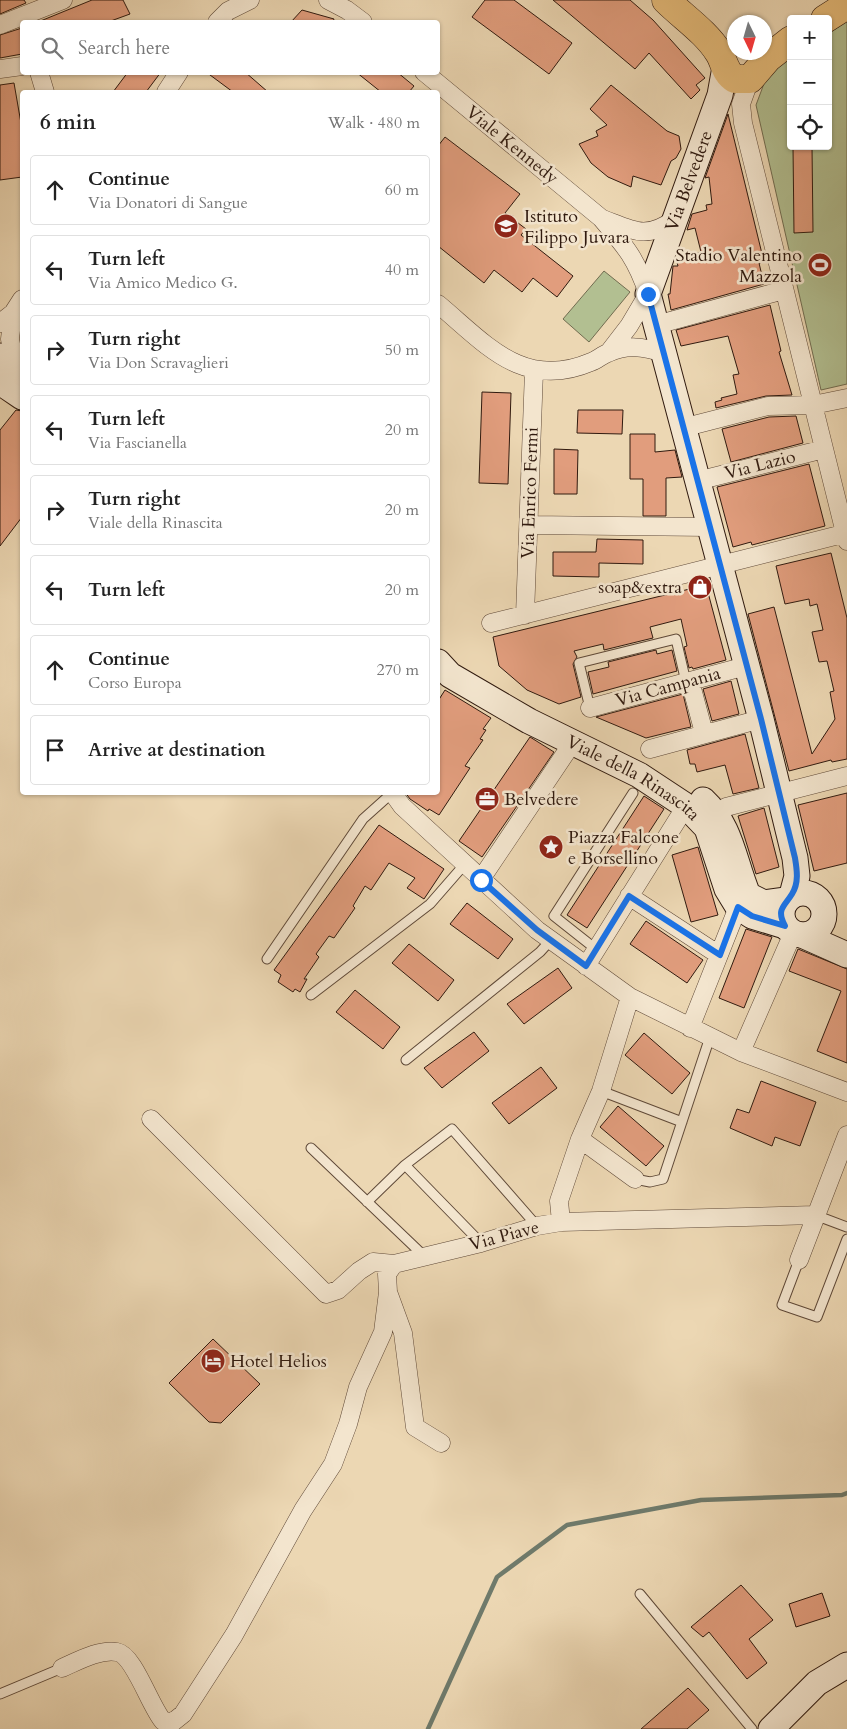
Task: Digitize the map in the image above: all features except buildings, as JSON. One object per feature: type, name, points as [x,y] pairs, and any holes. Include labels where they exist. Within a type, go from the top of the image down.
[{"type":"main road","points":[[831,15],[847,5]]},
{"type":"main road","points":[[674,8],[706,37],[727,52]]},
{"type":"main road","points":[[749,73],[787,40]]},
{"type":"main road","points":[[731,60],[735,79],[749,73],[787,43]]},
{"type":"street","points":[[0,25],[63,0]]},
{"type":"street","points":[[219,20],[228,11],[250,0]]},
{"type":"street","points":[[328,0],[348,10],[360,20]]},
{"type":"street","points":[[0,69],[20,66]]},
{"type":"street","points":[[491,623],[846,536],[743,123],[749,73]]},
{"type":"street","name":"Via Belvedere","points":[[648,294],[675,218],[749,73]]},
{"type":"street","points":[[40,75],[44,90]]},
{"type":"street","points":[[167,90],[178,75]]},
{"type":"street","name":"Viale Kennedy","points":[[428,75],[601,218]]},
{"type":"street","points":[[601,218],[638,232],[649,233],[661,229],[675,218]]},
{"type":"street","points":[[601,218],[625,245],[639,267],[648,294],[682,428],[761,719],[797,876],[781,913],[813,937]]},
{"type":"street","points":[[656,325],[784,290]]},
{"type":"street","points":[[608,352],[629,326],[648,294]]},
{"type":"street","points":[[441,311],[496,352],[521,367],[534,371],[559,370],[591,362],[608,352],[624,348],[643,346],[664,352]]},
{"type":"street","points":[[12,312],[9,369],[20,393]]},
{"type":"street","name":"Via Enrico Fermi","points":[[525,615],[534,371]]},
{"type":"street","points":[[682,428],[768,406],[813,405],[847,398]]},
{"type":"street","name":"Via Lazio","points":[[697,481],[824,449]]},
{"type":"street","points":[[529,525],[709,527]]},
{"type":"street","name":"Viale della Rinascita","points":[[440,658],[455,661],[519,698],[635,755],[696,793],[716,812],[725,826],[748,894],[764,903],[805,892],[818,898],[824,911],[813,937]]},
{"type":"street","name":"Viale della Rinascita","points":[[440,664],[450,675],[529,721],[660,787],[686,806],[707,828],[728,889],[738,907]]},
{"type":"street","name":"Via Campania","points":[[590,708],[746,666]]},
{"type":"street","points":[[688,682],[704,733]]},
{"type":"street","points":[[650,749],[761,719]]},
{"type":"street","points":[[481,880],[573,742]]},
{"type":"street","points":[[726,807],[847,776]]},
{"type":"street","points":[[394,795],[402,806],[481,880],[550,941],[630,997],[741,1052],[847,1092]]},
{"type":"street","points":[[586,966],[686,806]]},
{"type":"street","points":[[629,896],[720,955]]},
{"type":"street","points":[[690,1028],[738,907],[752,916],[813,937]]},
{"type":"street","points":[[741,1052],[813,937]]},
{"type":"street","points":[[561,1222],[559,1200],[580,1139],[601,1091],[630,997]]},
{"type":"street","name":"Via Piave","points":[[152,1119],[326,1294],[338,1290],[359,1271],[373,1262],[394,1264],[424,1255],[481,1243],[537,1226],[561,1222],[816,1215]]},
{"type":"street","points":[[799,1260],[847,1135]]},
{"type":"street","points":[[580,1139],[635,1179]]},
{"type":"street","points":[[62,1668],[97,1654],[118,1652],[129,1658],[154,1712],[163,1721],[173,1722],[183,1714],[234,1635],[303,1510],[333,1464],[348,1424],[358,1387],[383,1332],[388,1292],[387,1274],[394,1264]]},
{"type":"street","points":[[388,1292],[403,1332],[415,1427],[441,1443]]},
{"type":"street","points":[[771,1729],[817,1683],[847,1665]]},
{"type":"lane","points":[[590,708],[579,663],[676,639],[688,682]]},
{"type":"lane","points":[[597,950],[554,916],[633,793]]},
{"type":"lane","points":[[267,959],[363,819],[390,795]]},
{"type":"lane","points":[[311,996],[430,904],[464,864]]},
{"type":"lane","points":[[406,1060],[540,952],[550,941]]},
{"type":"lane","points":[[635,1179],[650,1182],[663,1179],[710,1037]]},
{"type":"lane","points":[[601,1091],[682,1122]]},
{"type":"lane","points":[[367,1202],[405,1165],[452,1129],[537,1226]]},
{"type":"lane","points":[[311,1148],[424,1255]]},
{"type":"lane","points":[[405,1165],[481,1243]]},
{"type":"lane","points":[[816,1215],[847,1227]]},
{"type":"lane","points":[[799,1260],[782,1305],[817,1317],[847,1240]]},
{"type":"lane","points":[[640,1594],[752,1729]]},
{"type":"lane","points":[[0,1694],[62,1668]]},
{"type":"green space","name":"Stadio Valentino Mazzola","points":[[847,21],[847,384],[821,390],[756,105],[768,73],[787,61],[787,150],[832,150],[832,31]]},
{"type":"green space","points":[[604,271],[630,292],[589,342],[563,319]]},
{"type":"waterway","points":[[428,1729],[497,1577],[567,1525],[701,1500],[842,1495],[847,1493]]},
{"type":"place","name":"Istituto Filippo Juvara","points":[[506,226]]},
{"type":"place","name":"Stadio Valentino Mazzola","points":[[820,265]]},
{"type":"place","name":"soap&extra","points":[[700,587]]},
{"type":"place","name":"Belvedere","points":[[487,799]]},
{"type":"place","name":"Piazza Falcone e Borsellino","points":[[551,847]]},
{"type":"place","name":"Hotel Helios","points":[[213,1361]]},
{"type":"route","points":[[481,880],[550,941],[586,966],[629,896],[720,955],[738,907],[752,916],[785,926],[782,920],[782,906],[792,895],[796,884],[795,858],[761,719],[682,428],[648,294]]}]
